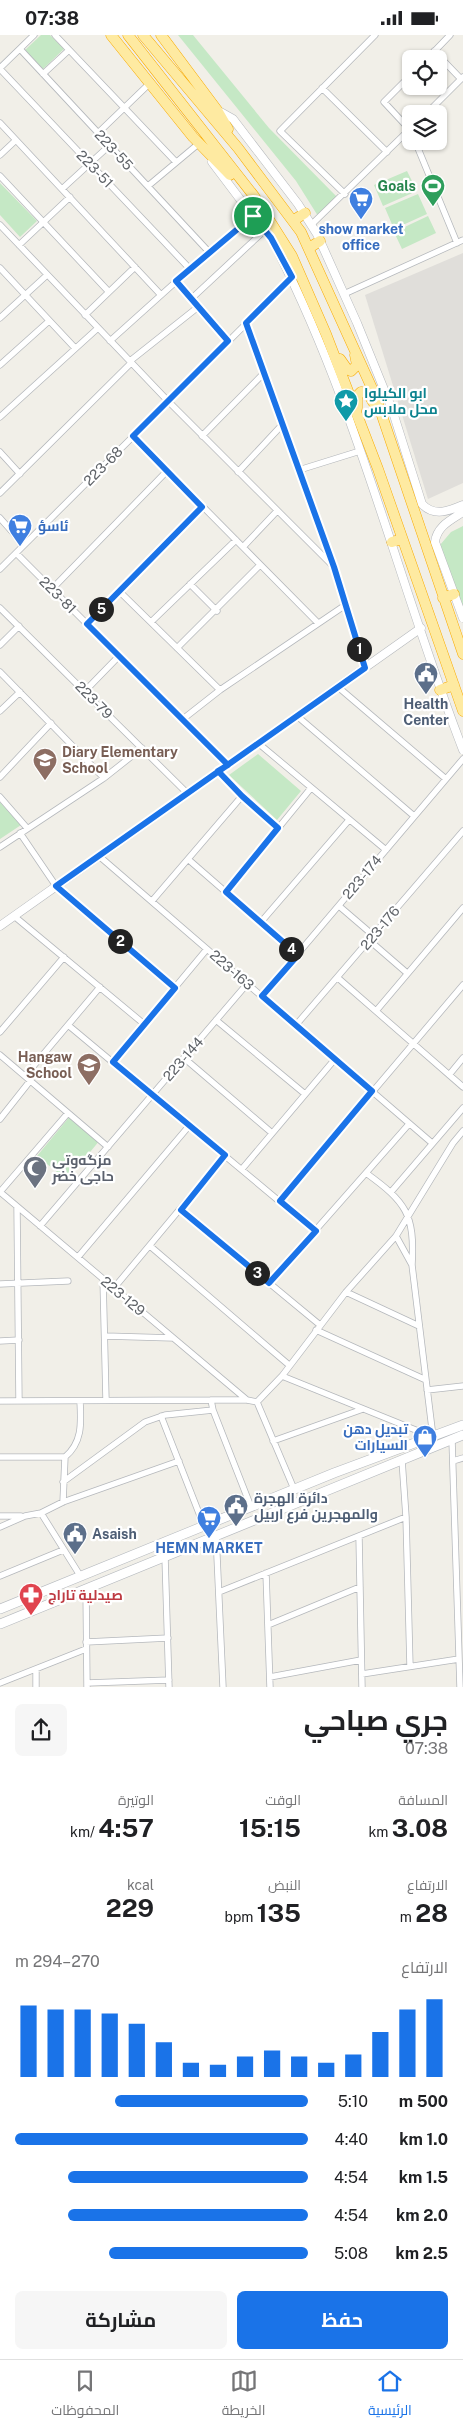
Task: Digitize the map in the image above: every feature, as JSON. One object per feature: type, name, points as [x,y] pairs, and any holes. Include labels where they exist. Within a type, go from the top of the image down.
[{"type":"highway","points":[[112,35],[195,141],[246,196]]},
{"type":"highway","points":[[128,35],[292,256],[326,334],[364,432]]},
{"type":"highway","points":[[143,35],[238,148],[294,220],[309,248],[348,332],[389,434],[409,499],[463,654]]},
{"type":"highway","points":[[161,35],[217,110],[238,148]]},
{"type":"highway","points":[[294,220],[304,213]]},
{"type":"highway","points":[[309,248],[320,241]]},
{"type":"highway","points":[[348,332],[357,323]]},
{"type":"highway","points":[[326,334],[344,365],[351,371],[357,363],[348,332]]},
{"type":"highway","points":[[389,434],[370,396],[363,392],[358,394],[356,400],[364,432],[397,540],[463,711]]},
{"type":"highway","points":[[409,499],[421,499]]},
{"type":"highway","points":[[443,598],[454,594]]},
{"type":"highway","points":[[440,690],[454,685]]},
{"type":"main road","points":[[0,1609],[334,1473],[463,1425]]},
{"type":"main road","points":[[0,1624],[165,1557],[216,1534],[463,1435]]},
{"type":"main road","points":[[334,1473],[340,1485]]},
{"type":"street","points":[[0,69],[34,35]]},
{"type":"street","points":[[55,35],[176,161]]},
{"type":"street","points":[[345,194],[280,131],[375,35]]},
{"type":"street","points":[[435,50],[448,35]]},
{"type":"street","name":"223-55","points":[[20,49],[209,252]]},
{"type":"street","points":[[43,74],[69,50]]},
{"type":"street","points":[[435,105],[462,78],[447,64]]},
{"type":"street","name":"223-51","points":[[0,69],[190,269]]},
{"type":"street","points":[[98,133],[150,84]]},
{"type":"street","points":[[402,84],[384,102],[402,121]]},
{"type":"street","points":[[322,89],[387,152]]},
{"type":"street","points":[[217,110],[233,119],[304,213],[320,241],[357,323],[394,416],[425,507],[432,511],[446,511],[463,505]]},
{"type":"street","points":[[0,123],[161,295]]},
{"type":"street","points":[[311,225],[402,138]]},
{"type":"street","points":[[0,155],[16,140]]},
{"type":"street","points":[[148,186],[195,141]]},
{"type":"street","points":[[62,189],[110,145]]},
{"type":"street","points":[[344,294],[460,241],[419,150]]},
{"type":"street","points":[[0,176],[45,221],[109,292]]},
{"type":"street","points":[[246,196],[253,216],[271,238],[292,277],[329,366],[360,451],[397,540],[440,690],[463,750]]},
{"type":"street","points":[[19,245],[70,197]]},
{"type":"street","points":[[110,341],[209,252],[253,216]]},
{"type":"street","points":[[0,225],[202,436],[334,567]]},
{"type":"street","points":[[191,299],[264,231]]},
{"type":"street","points":[[85,315],[135,267]]},
{"type":"street","points":[[0,269],[76,348]]},
{"type":"street","points":[[0,318],[47,275]]},
{"type":"street","name":"223-68","points":[[0,569],[292,277]]},
{"type":"street","points":[[176,281],[228,341]]},
{"type":"street","points":[[0,493],[130,362],[198,307]]},
{"type":"street","points":[[0,365],[50,321]]},
{"type":"street","points":[[246,323],[334,567],[344,606],[365,668]]},
{"type":"street","points":[[0,417],[98,328]]},
{"type":"street","points":[[202,436],[264,373]]},
{"type":"street","points":[[238,472],[282,425]]},
{"type":"street","points":[[133,436],[318,623]]},
{"type":"street","points":[[299,470],[360,451]]},
{"type":"street","points":[[0,452],[20,474]]},
{"type":"street","points":[[52,589],[167,471]]},
{"type":"street","points":[[87,624],[202,507]]},
{"type":"street","points":[[243,547],[276,511]]},
{"type":"street","points":[[463,512],[444,525],[436,537],[436,547],[463,618]]},
{"type":"street","points":[[0,518],[24,545]]},
{"type":"street","points":[[151,622],[236,540]]},
{"type":"street","name":"223-81","points":[[16,553],[228,765]]},
{"type":"street","points":[[178,648],[217,611],[260,565]]},
{"type":"street","points":[[190,584],[217,611]]},
{"type":"street","points":[[119,591],[220,690]]},
{"type":"street","points":[[182,719],[220,690],[344,606]]},
{"type":"street","name":"223-79","points":[[0,608],[188,793]]},
{"type":"street","points":[[0,645],[19,626]]},
{"type":"street","points":[[0,926],[421,628]]},
{"type":"street","points":[[85,691],[119,656]]},
{"type":"street","points":[[0,672],[104,778]]},
{"type":"street","points":[[338,687],[446,779]]},
{"type":"street","points":[[0,711],[20,692]]},
{"type":"street","points":[[297,716],[414,816]]},
{"type":"street","points":[[0,777],[51,723]]},
{"type":"street","points":[[258,743],[386,850]]},
{"type":"street","points":[[0,847],[104,778],[142,748]]},
{"type":"street","name":"223-174","points":[[262,996],[463,759]]},
{"type":"street","points":[[218,771],[242,796],[278,828]]},
{"type":"street","points":[[226,892],[311,788]]},
{"type":"street","points":[[152,901],[242,796]]},
{"type":"street","points":[[0,797],[27,828]]},
{"type":"street","points":[[261,922],[349,820]]},
{"type":"street","name":"223-176","points":[[296,1025],[463,831]]},
{"type":"street","points":[[20,833],[56,886],[175,988]]},
{"type":"street","name":"223-163","points":[[99,856],[432,1143]]},
{"type":"street","points":[[188,860],[298,955]]},
{"type":"street","points":[[339,906],[407,973]]},
{"type":"street","points":[[376,1011],[463,908]]},
{"type":"street","points":[[14,916],[144,1024]]},
{"type":"street","points":[[113,1062],[207,949]]},
{"type":"street","points":[[0,1032],[64,957]]},
{"type":"street","points":[[338,977],[463,1087]]},
{"type":"street","name":"223-144","points":[[40,1226],[248,983]]},
{"type":"street","points":[[280,1201],[463,985]]},
{"type":"street","points":[[25,1076],[100,987]]},
{"type":"street","points":[[216,1020],[305,1094]]},
{"type":"street","points":[[68,1025],[316,1231]]},
{"type":"street","points":[[0,1055],[108,1147]]},
{"type":"street","points":[[184,1058],[272,1133]]},
{"type":"street","points":[[449,1075],[463,1058]]},
{"type":"street","points":[[242,1169],[334,1059]]},
{"type":"street","points":[[0,1118],[30,1081]]},
{"type":"street","points":[[391,1192],[463,1108]]},
{"type":"street","points":[[0,1192],[68,1113]]},
{"type":"street","points":[[269,1283],[409,1124]]},
{"type":"street","points":[[78,1257],[189,1125]]},
{"type":"street","points":[[257,1402],[282,1376],[346,1292],[396,1236],[453,1143],[463,1131]]},
{"type":"street","points":[[114,1288],[225,1155]]},
{"type":"street","points":[[282,1376],[433,1437],[412,1265],[414,1240],[409,1216],[391,1192],[366,1173]]},
{"type":"street","name":"223-129","points":[[0,1192],[247,1400]]},
{"type":"street","points":[[18,1207],[19,1401]]},
{"type":"street","points":[[181,1210],[269,1283],[318,1328],[426,1380]]},
{"type":"street","points":[[396,1236],[412,1265]]},
{"type":"street","points":[[150,1246],[289,1365]]},
{"type":"street","points":[[103,1279],[106,1401]]},
{"type":"street","points":[[0,1284],[68,1281]]},
{"type":"street","points":[[346,1292],[419,1326]]},
{"type":"street","points":[[105,1336],[174,1338]]},
{"type":"street","points":[[0,1341],[18,1340]]},
{"type":"street","points":[[427,1390],[463,1386]]},
{"type":"street","points":[[211,1400],[213,1410],[251,1507]]},
{"type":"street","points":[[0,1401],[247,1400],[257,1402]]},
{"type":"street","points":[[0,1457],[65,1457],[73,1450],[78,1440],[80,1401]]},
{"type":"street","points":[[257,1402],[294,1489]]},
{"type":"street","points":[[273,1441],[363,1409]]},
{"type":"street","points":[[63,1481],[87,1466],[136,1428],[162,1416],[213,1410]]},
{"type":"street","points":[[162,1416],[204,1526]]},
{"type":"street","points":[[452,1440],[454,1513],[460,1590],[460,1687]]},
{"type":"street","points":[[63,1502],[65,1457]]},
{"type":"street","points":[[453,1461],[463,1457]]},
{"type":"street","points":[[402,1460],[406,1517],[410,1666]]},
{"type":"street","points":[[0,1517],[42,1513],[63,1502],[179,1461]]},
{"type":"street","points":[[42,1513],[81,1577]]},
{"type":"street","points":[[454,1513],[463,1513]]},
{"type":"street","points":[[0,1527],[26,1516]]},
{"type":"street","points":[[219,1592],[406,1517]]},
{"type":"street","points":[[216,1534],[223,1687]]},
{"type":"street","points":[[359,1536],[362,1687]]},
{"type":"street","points":[[0,1575],[63,1549]]},
{"type":"street","points":[[165,1557],[170,1687]]},
{"type":"street","points":[[266,1573],[270,1687]]},
{"type":"street","points":[[268,1625],[360,1587]]},
{"type":"street","points":[[86,1589],[87,1685],[169,1679]]},
{"type":"street","points":[[86,1642],[168,1638]]},
{"type":"street","points":[[0,1683],[86,1649]]},
{"type":"street","points":[[362,1674],[459,1659]]},
{"type":"street","points":[[270,1677],[362,1660]]},
{"type":"street","points":[[36,1669],[36,1687]]},
{"type":"shaded area","points":[[463,253],[463,483],[428,499],[365,295]]},
{"type":"green space","points":[[41,35],[50,35],[64,49],[43,69],[25,50]]},
{"type":"green space","points":[[178,35],[193,35],[269,128],[337,197],[318,216],[296,181]]},
{"type":"green space","points":[[407,171],[417,191],[383,206],[374,185]]},
{"type":"green space","points":[[0,183],[37,221],[20,237],[0,215]]},
{"type":"green space","points":[[418,194],[427,214],[394,229],[385,208]]},
{"type":"green space","points":[[428,216],[436,233],[402,249],[394,232]]},
{"type":"green space","points":[[463,526],[463,608],[440,545],[451,532]]},
{"type":"green space","points":[[258,754],[301,791],[277,820],[229,775]]},
{"type":"green space","points":[[0,802],[21,825],[0,839]]},
{"type":"green space","points":[[71,1115],[100,1140],[67,1180],[37,1156]]},
{"type":"place","name":"Goals","points":[[433,207]]},
{"type":"place","name":"show market office","points":[[361,220]]},
{"type":"place","name":"ابو الكيلوا محل ملابس","points":[[346,422]]},
{"type":"place","name":"ئاسؤ","points":[[20,547]]},
{"type":"place","name":"Health Center","points":[[426,695]]},
{"type":"place","name":"Diary Elementary School","points":[[45,781]]},
{"type":"place","name":"Hangaw School","points":[[89,1086]]},
{"type":"place","name":"مزگه‌وتی حاجی خضر","points":[[35,1189]]},
{"type":"place","name":"تبديل دهن السيارات","points":[[425,1458]]},
{"type":"place","name":"دائرة الهجرة والمهجرين فرع اربيل","points":[[236,1527]]},
{"type":"place","name":"HEMN MARKET","points":[[209,1539]]},
{"type":"place","name":"Asaish","points":[[75,1555]]},
{"type":"place","name":"صيدلية تاراج","points":[[31,1616]]},
{"type":"route","points":[[253,216],[176,281],[228,341],[133,436],[202,507],[87,624],[228,765],[218,771],[242,796],[278,828],[226,892],[298,955],[262,996],[372,1091],[280,1201],[316,1231],[269,1283],[181,1210],[225,1155],[113,1062],[175,988],[56,886],[218,771],[365,668],[344,606],[334,567],[246,323],[292,277],[271,238],[253,216]]}]
